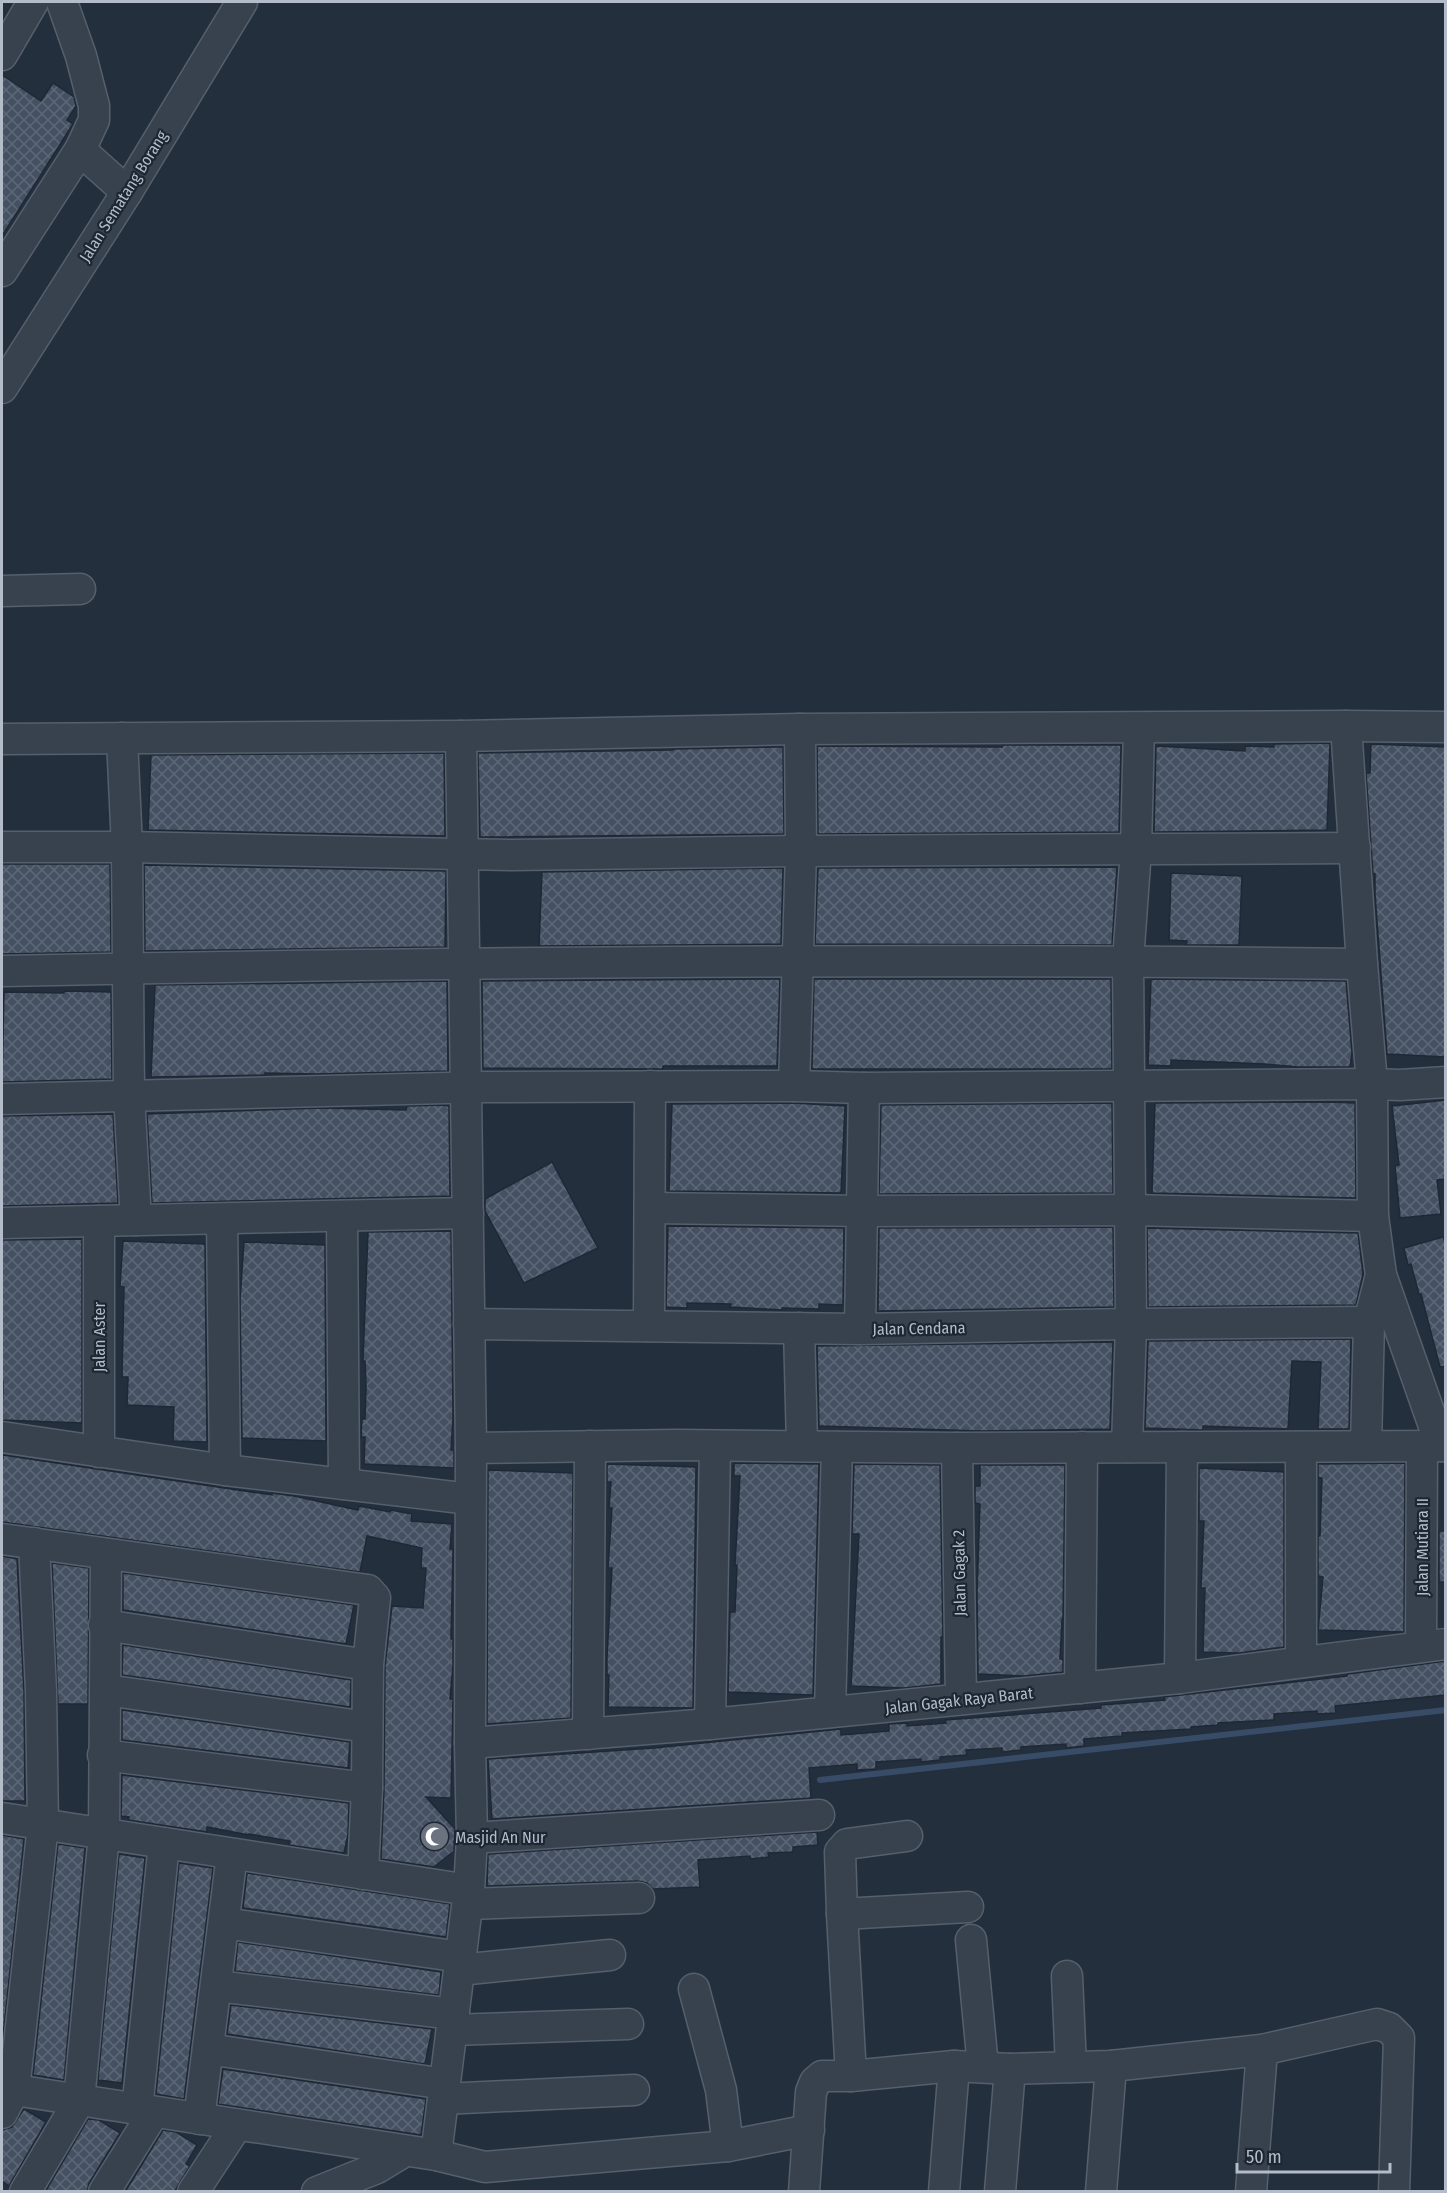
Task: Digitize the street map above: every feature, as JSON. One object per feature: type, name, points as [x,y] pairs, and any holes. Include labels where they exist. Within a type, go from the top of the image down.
[{"type":"street","points":[[2,55],[33,2]]},
{"type":"street","points":[[2,271],[85,154],[94,120],[94,106],[81,56],[62,2]]},
{"type":"street","name":"Jalan Sematang Borang","points":[[2,388],[118,185],[242,2]]},
{"type":"street","points":[[85,154],[118,185]]},
{"type":"street","points":[[2,591],[80,589]]},
{"type":"street","points":[[1346,726],[1372,1084],[1373,1216],[1381,1275],[1370,1322],[1366,1446]]},
{"type":"street","points":[[2,739],[461,736],[800,729],[1346,726],[1446,728]]},
{"type":"street","points":[[1126,1447],[1131,1324],[1128,961],[1136,849],[1139,728]]},
{"type":"street","points":[[794,1086],[801,851],[800,729]]},
{"type":"street","points":[[436,2155],[468,1897],[472,1838],[471,1448],[461,736]]},
{"type":"street","points":[[122,738],[128,847],[129,1095],[136,1221]]},
{"type":"street","points":[[2,848],[128,847],[463,854],[1355,848]]},
{"type":"street","points":[[2,971],[464,962],[1128,961],[1362,964]]},
{"type":"street","points":[[2,1099],[466,1087],[794,1086],[864,1088],[1400,1085],[1446,1082]]},
{"type":"street","points":[[650,1086],[650,1326]]},
{"type":"street","points":[[860,1329],[864,1088]]},
{"type":"street","points":[[650,1208],[863,1211],[1131,1210],[1373,1216]]},
{"type":"street","points":[[2,1223],[468,1213]]},
{"type":"street","points":[[342,1216],[344,1484]]},
{"type":"street","points":[[222,1219],[225,1470]]},
{"type":"street","name":"Jalan Aster","points":[[99,1221],[99,1452]]},
{"type":"street","name":"Jalan Mutiara II","points":[[1381,1275],[1436,1446],[1433,1645]]},
{"type":"street","name":"Jalan Cendana","points":[[469,1324],[860,1329],[1370,1322]]},
{"type":"street","points":[[799,1328],[802,1446]]},
{"type":"street","points":[[2,1437],[225,1470],[470,1499]]},
{"type":"street","points":[[588,1734],[590,1446]]},
{"type":"street","points":[[710,1724],[715,1446]]},
{"type":"street","points":[[471,1448],[1436,1446]]},
{"type":"street","points":[[830,1712],[837,1447]]},
{"type":"street","points":[[1080,1688],[1082,1447]]},
{"type":"street","points":[[1180,1678],[1182,1447]]},
{"type":"street","points":[[1301,1447],[1301,1662]]},
{"type":"street","name":"Jalan Gagak 2","points":[[957,1448],[962,1699]]},
{"type":"street","points":[[2,1539],[368,1590],[375,1598],[368,1665],[367,1788],[363,1874]]},
{"type":"street","points":[[34,1543],[41,1691],[43,1825],[6,2097],[79,2101],[436,2155],[485,2167],[728,2146],[808,2130]]},
{"type":"street","points":[[25,2192],[79,2101],[104,1834],[106,1554]]},
{"type":"street","points":[[104,1625],[368,1665]]},
{"type":"street","name":"Jalan Gagak Raya Barat","points":[[470,1743],[710,1724],[1180,1678],[1433,1645]]},
{"type":"street","points":[[106,1690],[367,1727]]},
{"type":"street","points":[[103,1755],[367,1788]]},
{"type":"street","points":[[472,1838],[819,1815]]},
{"type":"street","points":[[2,1818],[363,1874],[468,1897],[639,1898]]},
{"type":"street","points":[[851,2076],[840,1857],[842,1849],[847,1844],[907,1836]]},
{"type":"street","points":[[104,2192],[145,2111],[164,1844]]},
{"type":"street","points":[[199,2119],[232,1854]]},
{"type":"street","points":[[842,1914],[968,1907]]},
{"type":"street","points":[[224,1923],[460,1963],[609,1955]]},
{"type":"street","points":[[971,1940],[996,2068],[1000,2192]]},
{"type":"street","points":[[1067,1976],[1071,2067]]},
{"type":"street","points":[[216,1986],[453,2022],[628,2024]]},
{"type":"street","points":[[694,1989],[721,2090],[728,2146]]},
{"type":"street","points":[[804,2192],[811,2092],[815,2082],[822,2076],[851,2076],[954,2066],[996,2068],[1111,2066],[1262,2050],[1377,2024],[1394,2031],[1399,2038],[1394,2192]]},
{"type":"street","points":[[208,2049],[444,2091],[634,2091]]},
{"type":"street","points":[[1251,2192],[1262,2050]]},
{"type":"street","points":[[944,2192],[954,2066]]},
{"type":"street","points":[[1101,2192],[1111,2066]]},
{"type":"street","points":[[193,2192],[237,2125]]},
{"type":"street","points":[[317,2192],[377,2168],[405,2151]]},
{"type":"building","points":[[2,75],[41,101],[53,83],[74,97],[76,106],[67,120],[73,124],[2,236]]},
{"type":"building","points":[[1330,743],[1327,830],[1154,832],[1156,746],[1245,751],[1245,746],[1274,747],[1274,744]]},
{"type":"building","points":[[1371,744],[1446,747],[1446,1057],[1387,1054],[1366,773],[1370,773]]},
{"type":"building","points":[[1002,745],[1121,745],[1119,832],[818,834],[817,746],[1002,747]]},
{"type":"building","points":[[783,747],[784,834],[480,837],[478,753]]},
{"type":"building","points":[[444,753],[445,836],[148,830],[151,755]]},
{"type":"building","points":[[2,864],[110,864],[111,952],[2,954]]},
{"type":"building","points":[[144,865],[446,871],[445,947],[145,951]]},
{"type":"building","points":[[1117,867],[1112,945],[815,944],[818,868]]},
{"type":"building","points":[[783,868],[781,944],[539,946],[542,872]]},
{"type":"building","points":[[1171,873],[1242,876],[1239,945],[1186,945],[1187,941],[1169,940]]},
{"type":"building","points":[[780,979],[777,1066],[663,1066],[663,1069],[483,1068],[482,981]]},
{"type":"building","points":[[814,979],[1111,979],[1112,1069],[812,1069]]},
{"type":"building","points":[[1151,979],[1346,981],[1352,1053],[1350,1067],[1298,1067],[1171,1060],[1171,1066],[1148,1065]]},
{"type":"building","points":[[447,981],[448,1071],[151,1077],[155,985]]},
{"type":"building","points":[[64,991],[111,992],[112,1079],[2,1082],[4,992],[64,993]]},
{"type":"building","points":[[1446,1100],[1446,1179],[1437,1180],[1441,1214],[1400,1218],[1395,1166],[1399,1165],[1392,1106]]},
{"type":"building","points":[[794,1103],[845,1106],[841,1193],[669,1191],[672,1104]]},
{"type":"building","points":[[1112,1103],[1113,1193],[879,1194],[881,1105]]},
{"type":"building","points":[[1155,1103],[1355,1103],[1356,1198],[1152,1193]]},
{"type":"building","points":[[407,1106],[449,1106],[450,1196],[152,1203],[147,1114],[321,1108],[406,1110]]},
{"type":"building","points":[[113,1114],[118,1203],[2,1206],[2,1116]]},
{"type":"building","points":[[552,1162],[598,1248],[524,1283],[485,1211],[485,1199]]},
{"type":"building","points":[[668,1226],[844,1228],[843,1305],[819,1304],[819,1309],[782,1308],[782,1310],[730,1307],[731,1304],[687,1303],[687,1308],[666,1307]]},
{"type":"building","points":[[1113,1227],[1114,1307],[878,1311],[879,1228]]},
{"type":"building","points":[[1147,1228],[1358,1233],[1363,1274],[1356,1305],[1148,1307]]},
{"type":"building","points":[[451,1231],[453,1417],[451,1450],[454,1450],[454,1468],[364,1464],[365,1437],[361,1437],[362,1419],[365,1419],[366,1387],[365,1361],[363,1361],[368,1232]]},
{"type":"building","points":[[1443,1237],[1446,1246],[1446,1366],[1440,1367],[1421,1294],[1419,1294],[1411,1264],[1408,1265],[1404,1248]]},
{"type":"building","points":[[82,1239],[82,1423],[2,1420],[2,1240]]},
{"type":"building","points":[[123,1241],[205,1244],[207,1442],[173,1441],[174,1407],[127,1405],[128,1377],[122,1377],[124,1287],[120,1286]]},
{"type":"building","points":[[244,1242],[325,1245],[326,1441],[242,1438],[240,1300]]},
{"type":"building","points":[[1351,1339],[1349,1429],[1318,1429],[1321,1362],[1292,1361],[1288,1429],[1203,1426],[1203,1430],[1145,1428],[1148,1341]]},
{"type":"building","points":[[1113,1342],[1110,1429],[982,1431],[819,1426],[817,1346]]},
{"type":"building","points":[[3,1455],[272,1495],[272,1493],[294,1496],[358,1510],[359,1506],[390,1512],[391,1510],[412,1514],[411,1521],[452,1524],[450,1549],[453,1549],[451,1798],[426,1797],[455,1829],[454,1851],[434,1867],[381,1859],[385,1666],[392,1606],[423,1608],[426,1568],[421,1568],[422,1548],[367,1536],[360,1572],[2,1522]]},
{"type":"building","points":[[734,1463],[819,1464],[813,1695],[728,1692],[730,1612],[735,1612],[740,1476],[734,1476]]},
{"type":"building","points":[[1405,1463],[1404,1632],[1318,1630],[1323,1577],[1318,1576],[1322,1478],[1318,1477],[1318,1464]]},
{"type":"building","points":[[607,1464],[696,1467],[693,1708],[608,1707],[607,1657],[612,1568],[608,1568],[612,1508],[609,1508],[611,1482],[607,1482]]},
{"type":"building","points":[[854,1464],[940,1465],[943,1637],[941,1637],[941,1684],[904,1688],[851,1686],[859,1534],[852,1534]]},
{"type":"building","points":[[980,1465],[1065,1465],[1063,1619],[1060,1659],[1063,1659],[1063,1672],[1024,1676],[978,1674],[977,1592],[980,1504],[975,1503],[975,1486],[980,1486]]},
{"type":"building","points":[[1199,1468],[1284,1472],[1284,1647],[1239,1653],[1203,1652],[1205,1588],[1201,1588],[1204,1521],[1199,1521]]},
{"type":"building","points":[[488,1470],[573,1473],[571,1718],[487,1724]]},
{"type":"building","points":[[1439,1531],[1446,1531],[1446,1582],[1439,1582]]},
{"type":"building","points":[[2,1556],[17,1559],[24,1692],[25,1801],[2,1801]]},
{"type":"building","points":[[52,1563],[89,1568],[88,1704],[58,1704]]},
{"type":"building","points":[[123,1573],[354,1605],[346,1644],[123,1610]]},
{"type":"building","points":[[123,1645],[351,1680],[350,1707],[122,1675]]},
{"type":"building","points":[[1446,1661],[1446,1695],[1335,1706],[1336,1713],[1317,1714],[1317,1711],[1274,1714],[1274,1720],[1218,1723],[1218,1725],[1191,1727],[1191,1729],[1122,1733],[1122,1736],[1084,1739],[1084,1746],[1066,1748],[1066,1744],[1021,1747],[1021,1750],[1002,1752],[1002,1748],[966,1750],[967,1755],[940,1757],[940,1760],[876,1762],[876,1769],[857,1770],[857,1764],[809,1768],[811,1798],[492,1819],[488,1759],[654,1748],[841,1729],[841,1735],[889,1731],[889,1724],[907,1723],[907,1726],[946,1723],[945,1720],[1101,1708],[1101,1705],[1165,1700],[1164,1697],[1347,1676],[1348,1674]]},
{"type":"building","points":[[122,1710],[350,1742],[348,1768],[122,1740]]},
{"type":"building","points":[[122,1775],[349,1803],[348,1834],[344,1853],[289,1845],[290,1841],[207,1827],[207,1832],[128,1820],[129,1817],[121,1816]]},
{"type":"building","points":[[817,1832],[818,1845],[793,1847],[793,1852],[768,1853],[769,1857],[750,1859],[750,1856],[698,1860],[700,1887],[653,1889],[647,1883],[638,1881],[487,1886],[488,1854]]},
{"type":"building","points":[[2,1835],[24,1839],[2,2046]]},
{"type":"building","points":[[58,1844],[85,1848],[64,2080],[33,2075]]},
{"type":"building","points":[[119,1854],[145,1858],[122,2083],[98,2080]]},
{"type":"building","points":[[179,1863],[213,1868],[184,2099],[156,2094]]},
{"type":"building","points":[[247,1873],[450,1904],[446,1937],[243,1908]]},
{"type":"building","points":[[238,1942],[441,1972],[439,1995],[235,1971]]},
{"type":"building","points":[[231,2005],[432,2029],[425,2064],[227,2034]]},
{"type":"building","points":[[223,2069],[426,2099],[421,2135],[218,2104]]},
{"type":"building","points":[[24,2109],[46,2122],[9,2186],[2,2181],[2,2130],[12,2127]]},
{"type":"building","points":[[88,2119],[99,2120],[120,2133],[89,2183],[87,2192],[45,2192]]},
{"type":"building","points":[[163,2130],[176,2132],[197,2145],[186,2164],[190,2166],[174,2192],[125,2192]]},
{"type":"waterway","points":[[820,1780],[1446,1710]]},
{"type":"place","name":"Masjid An Nur","points":[[434,1837]]}]
